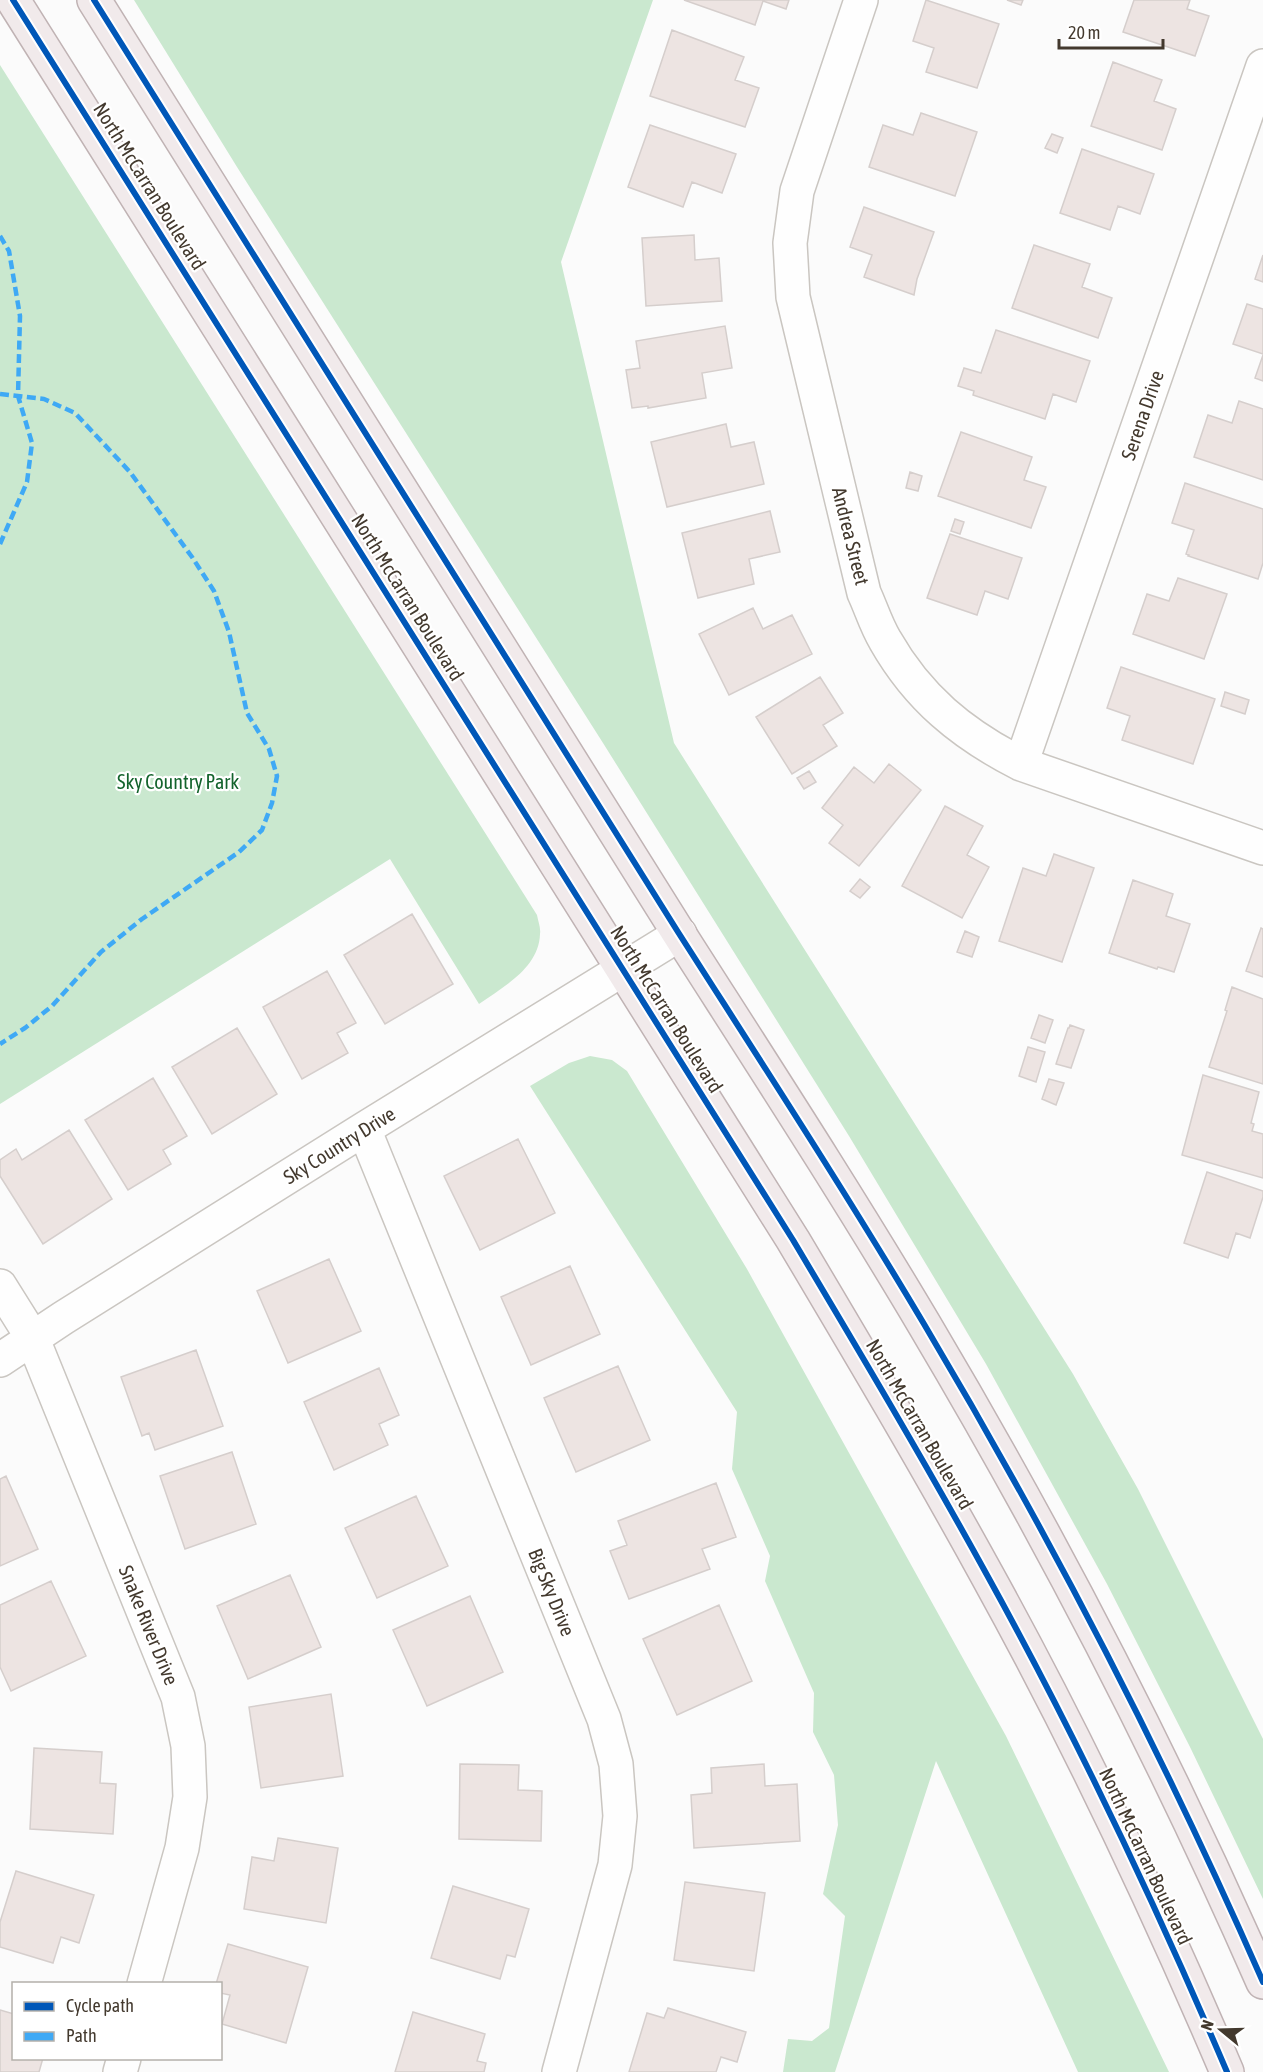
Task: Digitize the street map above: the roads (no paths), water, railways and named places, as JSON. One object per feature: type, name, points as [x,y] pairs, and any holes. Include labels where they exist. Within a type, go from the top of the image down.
[{"type":"main road","name":"North McCarran Boulevard","points":[[13,0],[793,1240],[910,1438],[988,1576],[1065,1725],[1149,1897],[1227,2072]]},
{"type":"main road","points":[[94,0],[680,934],[832,1171],[927,1329],[1017,1487],[1109,1661],[1176,1793],[1263,1982]]},
{"type":"street","name":"Andrea Street","points":[[861,0],[797,190],[790,243],[793,297],[864,593],[884,638],[908,676],[943,714],[987,746],[1022,764],[1263,848]]},
{"type":"street","name":"Serena Drive","points":[[1022,764],[1263,66]]},
{"type":"street","name":"Sky Country Drive","points":[[0,1360],[32,1337],[364,1129],[680,934]]},
{"type":"street","name":"Big Sky Drive","points":[[364,1129],[604,1719],[616,1764],[620,1816],[615,1865],[559,2072]]},
{"type":"street","name":"Snake River Drive","points":[[0,1286],[32,1337],[178,1697],[188,1746],[190,1797],[182,1848],[144,1982]]},
{"type":"park label","name":"Sky Country Park","points":[[178,781]]}]
